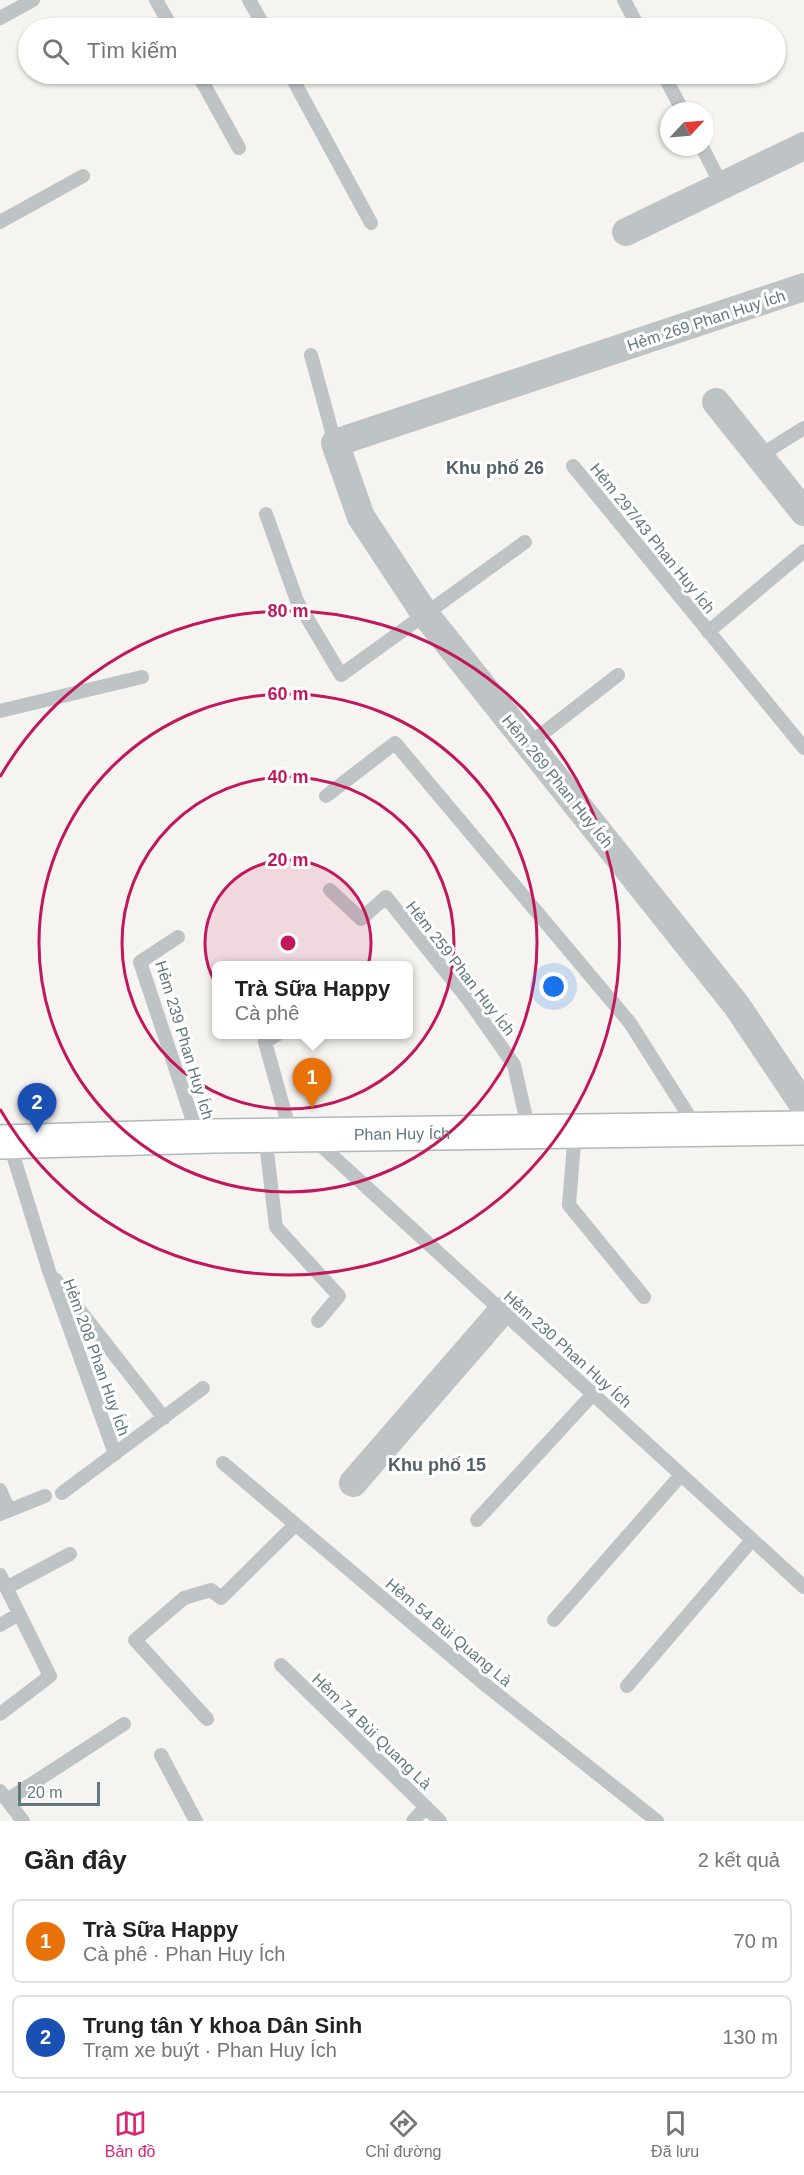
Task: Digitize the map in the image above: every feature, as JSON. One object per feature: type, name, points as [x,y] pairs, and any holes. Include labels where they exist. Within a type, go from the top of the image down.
[{"type":"main road","name":"Phan Huy Ích","points":[[4,1142],[198,1136],[804,1128]]},
{"type":"street","points":[[626,232],[804,146]]},
{"type":"street","name":"Hẻm 269 Phan Huy Ích","points":[[804,287],[335,442],[361,517],[425,614],[737,1006],[804,1106]]},
{"type":"street","points":[[716,402],[804,512]]},
{"type":"street","points":[[352,1483],[502,1311]]},
{"type":"lane","points":[[0,18],[33,0]]},
{"type":"lane","points":[[156,0],[166,18]]},
{"type":"lane","points":[[249,0],[259,18]]},
{"type":"lane","points":[[624,0],[634,18]]},
{"type":"lane","points":[[204,84],[239,148]]},
{"type":"lane","points":[[295,84],[371,223]]},
{"type":"lane","points":[[668,84],[678,102]]},
{"type":"lane","points":[[707,156],[722,186]]},
{"type":"lane","points":[[0,222],[83,177]]},
{"type":"lane","name":"Hẻm 269 Phan Huy Ích","points":[[310,355],[335,442]]},
{"type":"lane","points":[[759,456],[804,428]]},
{"type":"lane","name":"Hẻm 297/43 Phan Huy Ích","points":[[573,466],[804,748]]},
{"type":"lane","points":[[266,514],[297,601],[341,675],[525,542]]},
{"type":"lane","name":"Hẻm 297/43 Phan Huy Ích","points":[[708,632],[804,551]]},
{"type":"lane","points":[[529,744],[618,675]]},
{"type":"lane","points":[[0,711],[142,677]]},
{"type":"lane","points":[[326,796],[394,743],[630,1023],[697,1129]]},
{"type":"lane","name":"Hẻm 259 Phan Huy Ích","points":[[330,890],[361,919],[386,897],[467,998],[514,1065],[529,1131]]},
{"type":"lane","name":"Hẻm 239 Phan Huy Ích","points":[[178,936],[140,962],[198,1136]]},
{"type":"lane","points":[[271,1039],[265,1042],[288,1135],[276,1227],[339,1296],[318,1321]]},
{"type":"lane","points":[[574,1130],[568,1205],[644,1297]]},
{"type":"lane","name":"Hẻm 230 Phan Huy Ích","points":[[288,1135],[502,1311],[804,1587]]},
{"type":"lane","name":"Hẻm 208 Phan Huy Ích","points":[[4,1142],[115,1454]]},
{"type":"lane","name":"Hẻm 208 Phan Huy Ích","points":[[49,1271],[164,1418]]},
{"type":"lane","name":"Hẻm 208 Phan Huy Ích","points":[[62,1493],[203,1388]]},
{"type":"lane","points":[[477,1520],[593,1394]]},
{"type":"lane","name":"Hẻm 54 Bùi Quang Là","points":[[223,1463],[483,1683],[657,1821]]},
{"type":"lane","points":[[554,1620],[681,1475]]},
{"type":"lane","points":[[0,1490],[4,1512],[45,1496]]},
{"type":"lane","points":[[207,1719],[135,1640],[184,1598],[211,1590],[221,1598],[295,1525]]},
{"type":"lane","points":[[627,1686],[752,1540]]},
{"type":"lane","points":[[0,1714],[50,1676],[3,1582],[69,1554]]},
{"type":"lane","points":[[0,1625],[19,1614]]},
{"type":"lane","name":"Hẻm 74 Bùi Quang Là","points":[[281,1665],[440,1821]]},
{"type":"lane","points":[[23,1821],[3,1795],[124,1724]]},
{"type":"lane","points":[[161,1755],[196,1821]]},
{"type":"lane","points":[[413,1821],[426,1807]]},
{"type":"place","name":"Trà Sữa Happy","points":[[312,1108]]},
{"type":"place","name":"Trung tân Y khoa Dân Sinh","points":[[37,1133]]},
{"type":"district","name":"Khu phố 26","points":[[495,468]]},
{"type":"district","name":"Khu phố 15","points":[[437,1465]]}]
